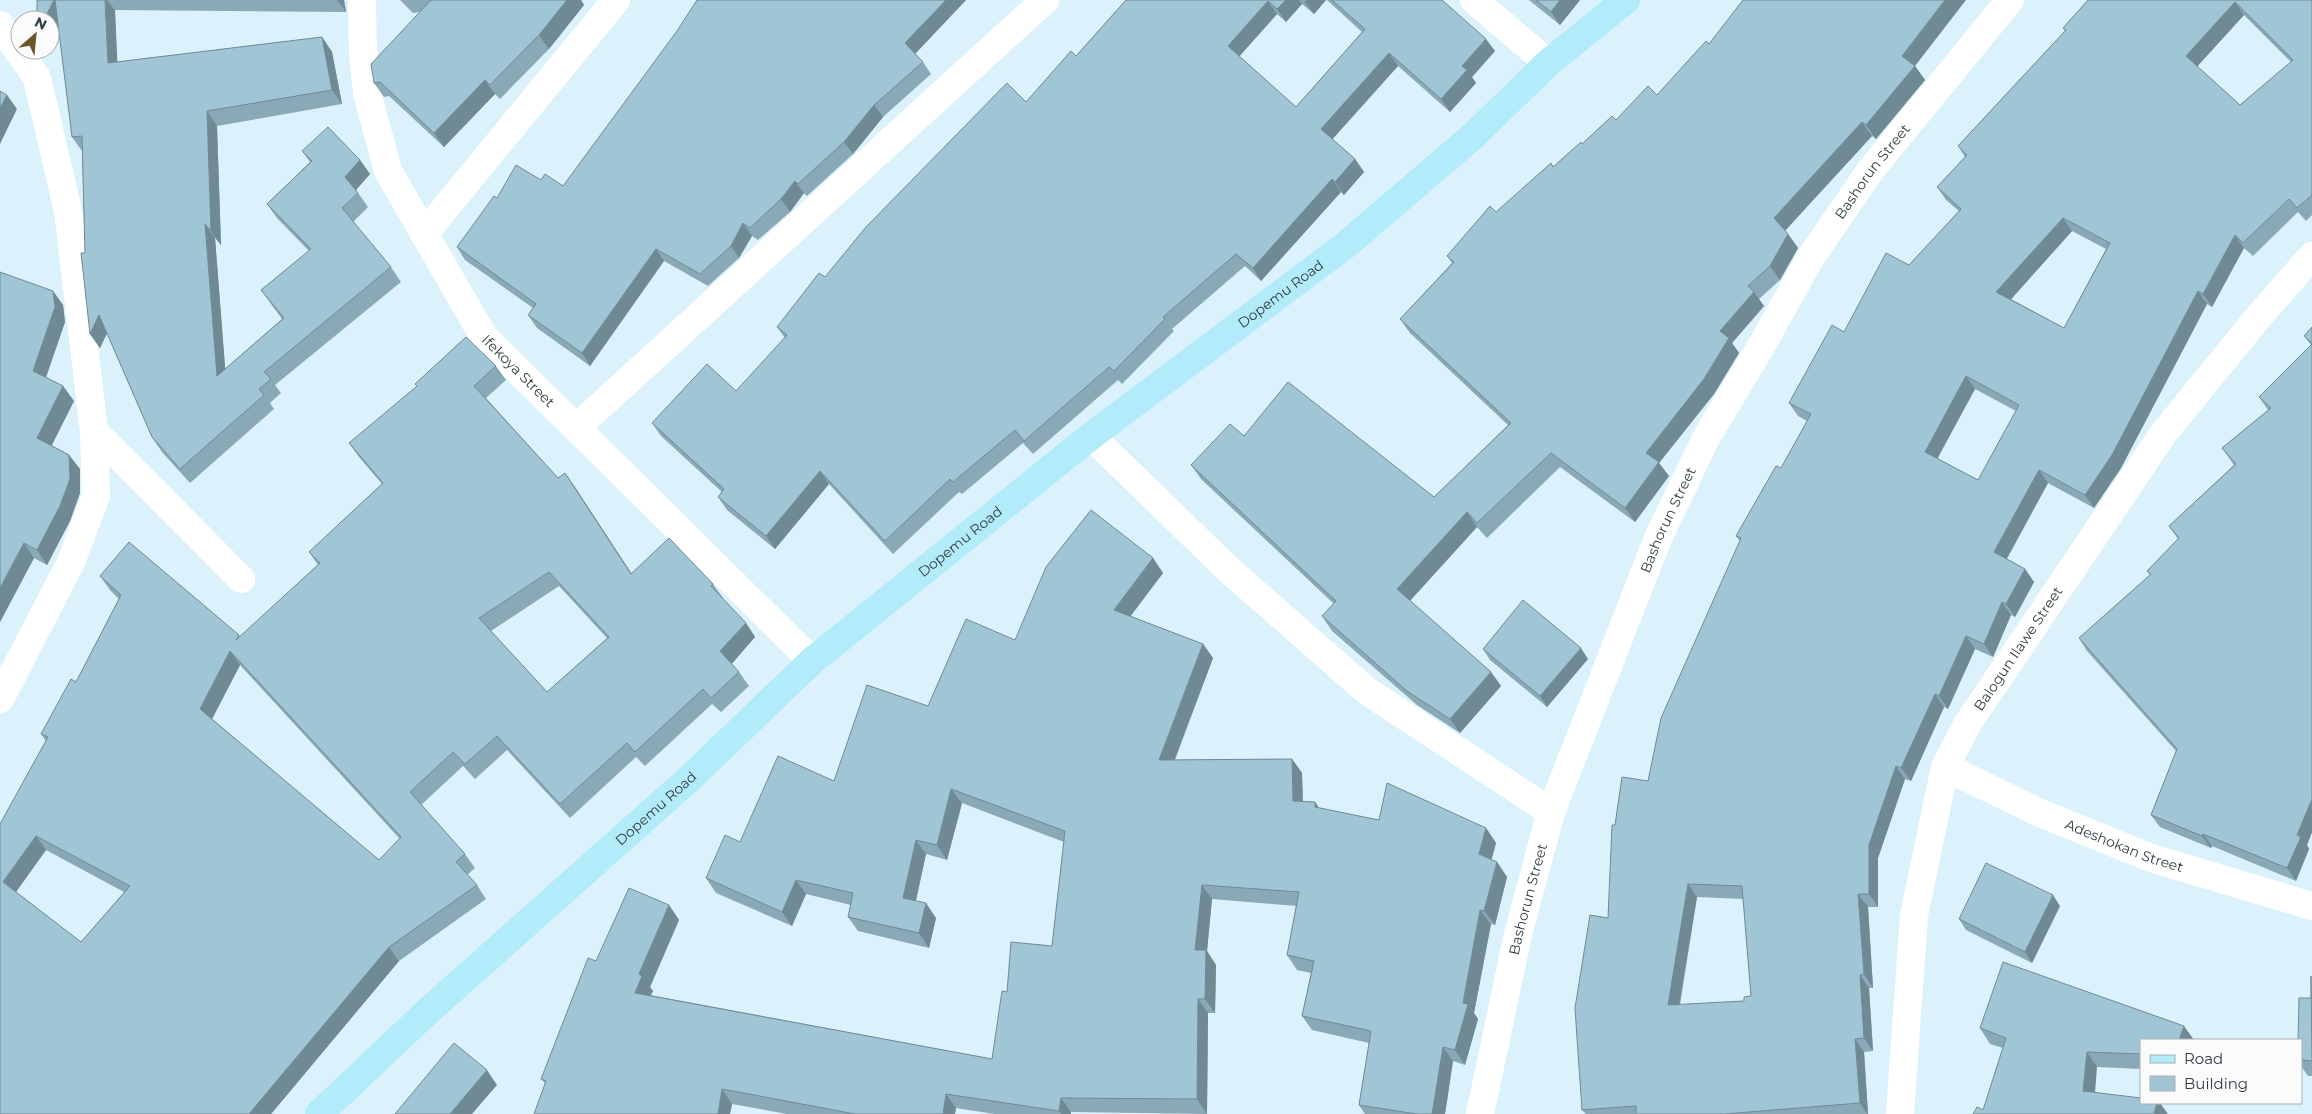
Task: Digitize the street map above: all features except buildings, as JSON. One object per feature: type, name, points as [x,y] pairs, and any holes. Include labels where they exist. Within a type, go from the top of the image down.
[{"type":"main road","name":"Dopemu Road","points":[[319,1114],[427,1012],[689,779],[812,660],[1091,436],[1347,244],[1473,136],[1548,64],[1626,0]]},
{"type":"street","name":"Ifekoya Street","points":[[362,0],[367,93],[388,171],[484,337],[812,660]]},
{"type":"street","points":[[424,234],[616,0]]},
{"type":"street","points":[[576,428],[1045,0]]},
{"type":"street","points":[[1474,0],[1548,64]]},
{"type":"street","name":"Bashorun Street","points":[[1480,1114],[1518,934],[1551,812],[1658,538],[1706,438],[1763,343],[1811,256],[1859,186],[2010,0]]},
{"type":"street","points":[[0,25],[36,78],[68,211],[94,431],[96,496],[71,562],[0,700]]},
{"type":"street","name":"Balogun Ilawe Street","points":[[1900,1114],[1914,915],[1945,767],[1968,723],[2163,434],[2260,315],[2312,256]]},
{"type":"street","points":[[94,431],[241,579]]},
{"type":"street","points":[[1091,436],[1229,570],[1367,691],[1551,812]]},
{"type":"street","name":"Adeshokan Street","points":[[1945,767],[2040,813],[2151,858],[2312,906]]}]
